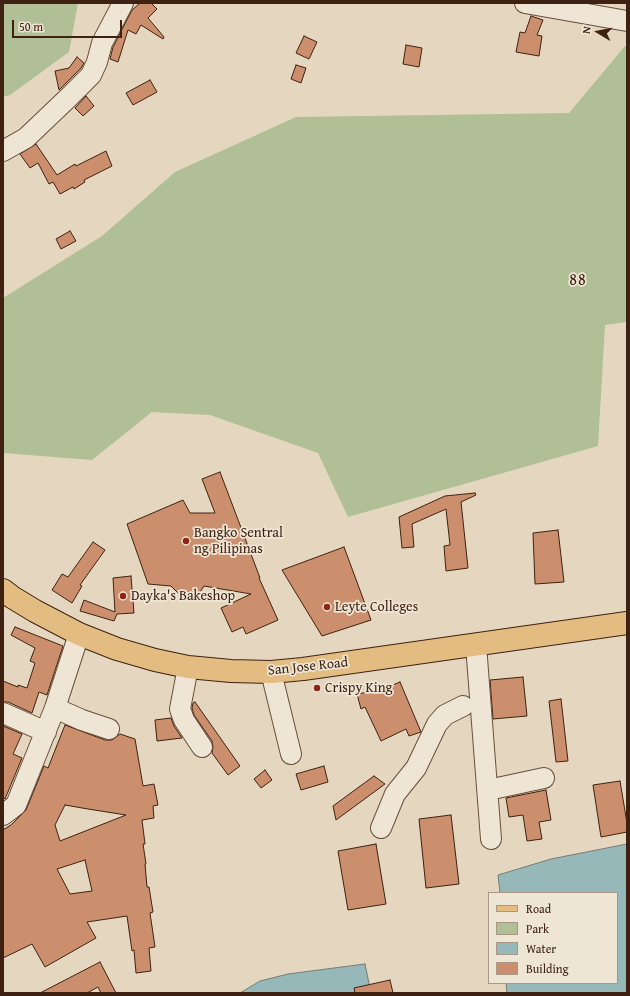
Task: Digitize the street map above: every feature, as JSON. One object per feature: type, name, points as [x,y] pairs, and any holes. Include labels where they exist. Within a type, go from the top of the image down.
[{"type":"main road","name":"San Jose Road","points":[[3,590],[79,634],[117,649],[155,660],[188,667],[271,672],[303,669],[627,623]]},
{"type":"street","points":[[3,151],[26,138],[91,75],[97,62],[102,43],[123,3]]},
{"type":"street","points":[[525,3],[627,21]]},
{"type":"street","points":[[3,815],[16,805],[55,708],[79,634]]},
{"type":"street","points":[[476,645],[491,839]]},
{"type":"street","points":[[188,667],[180,709],[184,720],[202,747]]},
{"type":"street","points":[[271,672],[291,754]]},
{"type":"street","points":[[381,828],[395,794],[416,768],[437,724],[446,715],[463,706]]},
{"type":"street","points":[[55,708],[82,720],[109,729]]},
{"type":"street","points":[[3,713],[46,732]]},
{"type":"street","points":[[488,790],[544,778]]},
{"type":"green space","points":[[3,3],[78,3],[69,52],[10,95],[3,97]]},
{"type":"green space","points":[[625,46],[627,46],[627,322],[605,325],[598,446],[348,517],[318,453],[210,415],[152,412],[92,460],[3,453],[3,298],[102,236],[175,172],[296,117],[569,113]]},
{"type":"water","points":[[627,844],[627,993],[507,993],[506,984],[618,984],[618,892],[500,892],[498,875],[551,859]]},
{"type":"water","points":[[365,964],[371,993],[240,993],[260,981],[288,974]]},
{"type":"building","points":[[140,3],[151,3],[157,9],[148,18],[164,37],[163,39],[141,25],[136,34],[128,30],[118,62],[110,59],[113,47],[132,10]]},
{"type":"building","points":[[531,16],[543,20],[537,35],[542,36],[539,56],[516,52],[520,32],[525,33]]},
{"type":"building","points":[[304,36],[317,42],[309,59],[296,53]]},
{"type":"building","points":[[406,45],[422,48],[419,67],[403,64]]},
{"type":"building","points":[[77,57],[84,63],[59,90],[55,71],[69,68]]},
{"type":"building","points":[[296,65],[306,68],[301,83],[291,79]]},
{"type":"building","points":[[150,80],[157,92],[133,105],[126,93]]},
{"type":"building","points":[[86,96],[94,106],[83,116],[75,108]]},
{"type":"building","points":[[36,144],[57,175],[75,164],[76,166],[106,151],[112,166],[84,180],[85,182],[74,189],[73,187],[60,194],[53,182],[49,184],[38,163],[30,168],[20,154]]},
{"type":"building","points":[[70,231],[76,241],[61,249],[56,239]]},
{"type":"building","points":[[220,472],[259,578],[278,620],[246,634],[243,627],[232,632],[221,608],[251,594],[204,586],[200,592],[187,596],[178,593],[171,586],[148,584],[127,524],[183,500],[190,513],[215,513],[202,479]]},
{"type":"building","points":[[475,493],[476,495],[461,502],[468,568],[446,571],[444,546],[450,545],[446,509],[412,524],[414,547],[402,548],[399,517],[445,496]]},
{"type":"building","points":[[558,530],[564,582],[535,584],[533,533]]},
{"type":"building","points":[[93,542],[105,550],[80,585],[82,586],[72,603],[52,590],[62,574],[68,577]]},
{"type":"building","points":[[344,547],[371,620],[322,636],[282,570]]},
{"type":"building","name":"Dayka's Bakeshop","points":[[131,576],[134,613],[117,614],[114,621],[80,611],[84,600],[115,612],[113,578]]},
{"type":"building","points":[[15,627],[63,646],[47,695],[39,692],[32,713],[8,702],[3,702],[3,681],[18,687],[18,685],[27,688],[35,663],[30,661],[35,648],[11,635]]},
{"type":"building","points":[[523,677],[527,716],[493,719],[490,680]]},
{"type":"building","points":[[400,682],[421,732],[409,736],[406,729],[381,741],[365,707],[361,709],[357,694],[381,690]]},
{"type":"building","points":[[561,699],[568,761],[556,762],[549,701]]},
{"type":"building","points":[[195,702],[240,766],[228,775],[212,753],[212,741],[194,715],[192,708],[193,703]]},
{"type":"building","points":[[171,718],[174,726],[182,738],[157,741],[155,720]]},
{"type":"building","points":[[65,725],[105,740],[112,740],[120,734],[135,739],[143,786],[154,784],[158,805],[153,806],[154,818],[142,820],[145,844],[143,844],[147,887],[149,887],[153,912],[150,913],[155,947],[149,948],[151,971],[136,973],[134,950],[132,951],[127,916],[87,922],[96,938],[45,967],[32,944],[3,958],[3,830],[11,825],[26,810],[44,766],[48,768]],"holes":[[[65,805],[88,809],[126,815],[60,841],[55,825]],[[85,860],[92,891],[70,894],[57,869]]]},
{"type":"building","points":[[3,726],[22,734],[13,754],[22,758],[5,799],[3,797]]},
{"type":"building","points":[[324,766],[328,782],[301,790],[296,774]]},
{"type":"building","points":[[265,770],[272,780],[261,788],[254,779]]},
{"type":"building","points":[[374,776],[385,784],[336,820],[333,806]]},
{"type":"building","points":[[620,781],[627,823],[627,832],[601,837],[593,785]]},
{"type":"building","points":[[546,790],[551,820],[539,822],[542,839],[527,841],[523,815],[509,817],[506,798]]},
{"type":"building","points":[[451,815],[459,884],[426,888],[419,819]]},
{"type":"building","points":[[376,844],[386,904],[348,910],[338,851]]},
{"type":"building","points":[[100,962],[116,993],[101,993],[98,987],[87,993],[40,993]]},
{"type":"building","points":[[390,980],[393,993],[355,993],[354,988]]},
{"type":"place","name":"Bangko Sentral ng Pilipinas","points":[[186,541]]},
{"type":"place","name":"Dayka's Bakeshop","points":[[123,596]]},
{"type":"place","name":"Leyte Colleges","points":[[327,607]]},
{"type":"place","name":"Crispy King","points":[[317,688]]},
{"type":"district","name":"88","points":[[578,281]]}]
